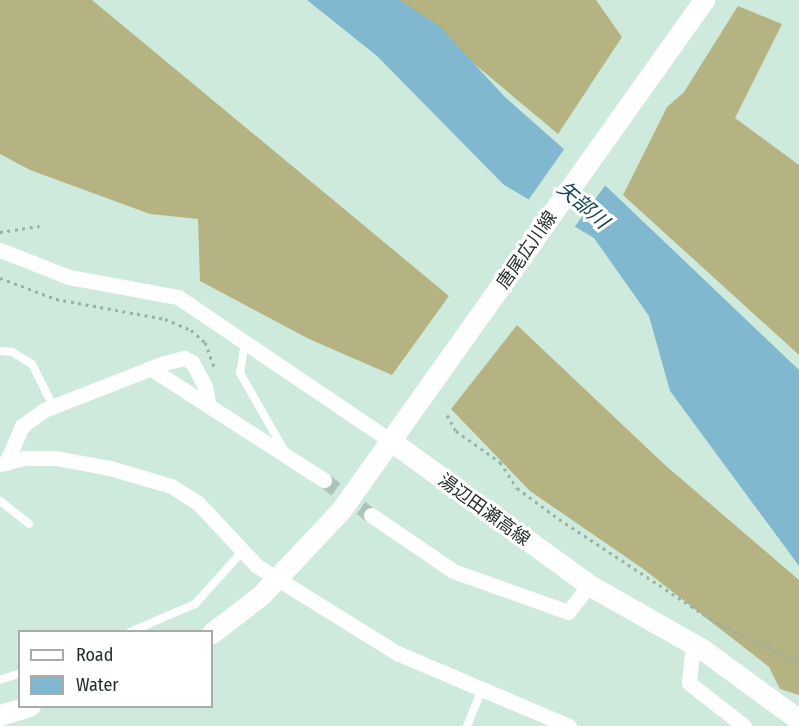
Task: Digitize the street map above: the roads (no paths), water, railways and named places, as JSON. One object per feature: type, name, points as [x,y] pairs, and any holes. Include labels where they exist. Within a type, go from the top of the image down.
[{"type":"main road","name":"唐尾広川線","points":[[391,441],[704,0]]},
{"type":"main road","points":[[213,632],[261,595],[341,510],[391,441]]},
{"type":"main road","name":"湯辺田瀬高線","points":[[391,441],[589,585],[693,644],[799,720]]},
{"type":"main road","points":[[0,715],[23,708]]},
{"type":"street","points":[[0,250],[69,277],[178,297],[391,441]]},
{"type":"street","points":[[2,467],[22,426],[53,406],[150,368],[184,358],[192,362],[205,386],[209,407]]},
{"type":"street","points":[[150,368],[164,381],[284,451],[324,480]]},
{"type":"street","points":[[2,467],[56,458],[110,468],[171,486],[198,503],[241,553],[397,653],[569,726]]},
{"type":"street","points":[[371,515],[453,571],[568,612],[589,585]]},
{"type":"street","points":[[693,644],[689,682],[744,726]]},
{"type":"lane","points":[[245,342],[240,373],[284,451]]},
{"type":"lane","points":[[0,351],[12,352],[32,364],[53,406]]},
{"type":"lane","points":[[0,501],[29,525]]},
{"type":"lane","points":[[135,630],[195,604],[241,553]]},
{"type":"lane","points":[[0,680],[18,674]]},
{"type":"lane","points":[[467,726],[482,689]]},
{"type":"water","name":"矢部川","points":[[307,0],[400,0],[439,26],[505,97],[609,189],[799,370],[799,566],[670,391],[649,316],[594,238],[504,185],[377,56]]},
{"type":"tunnel","points":[[324,480],[371,515]]}]
